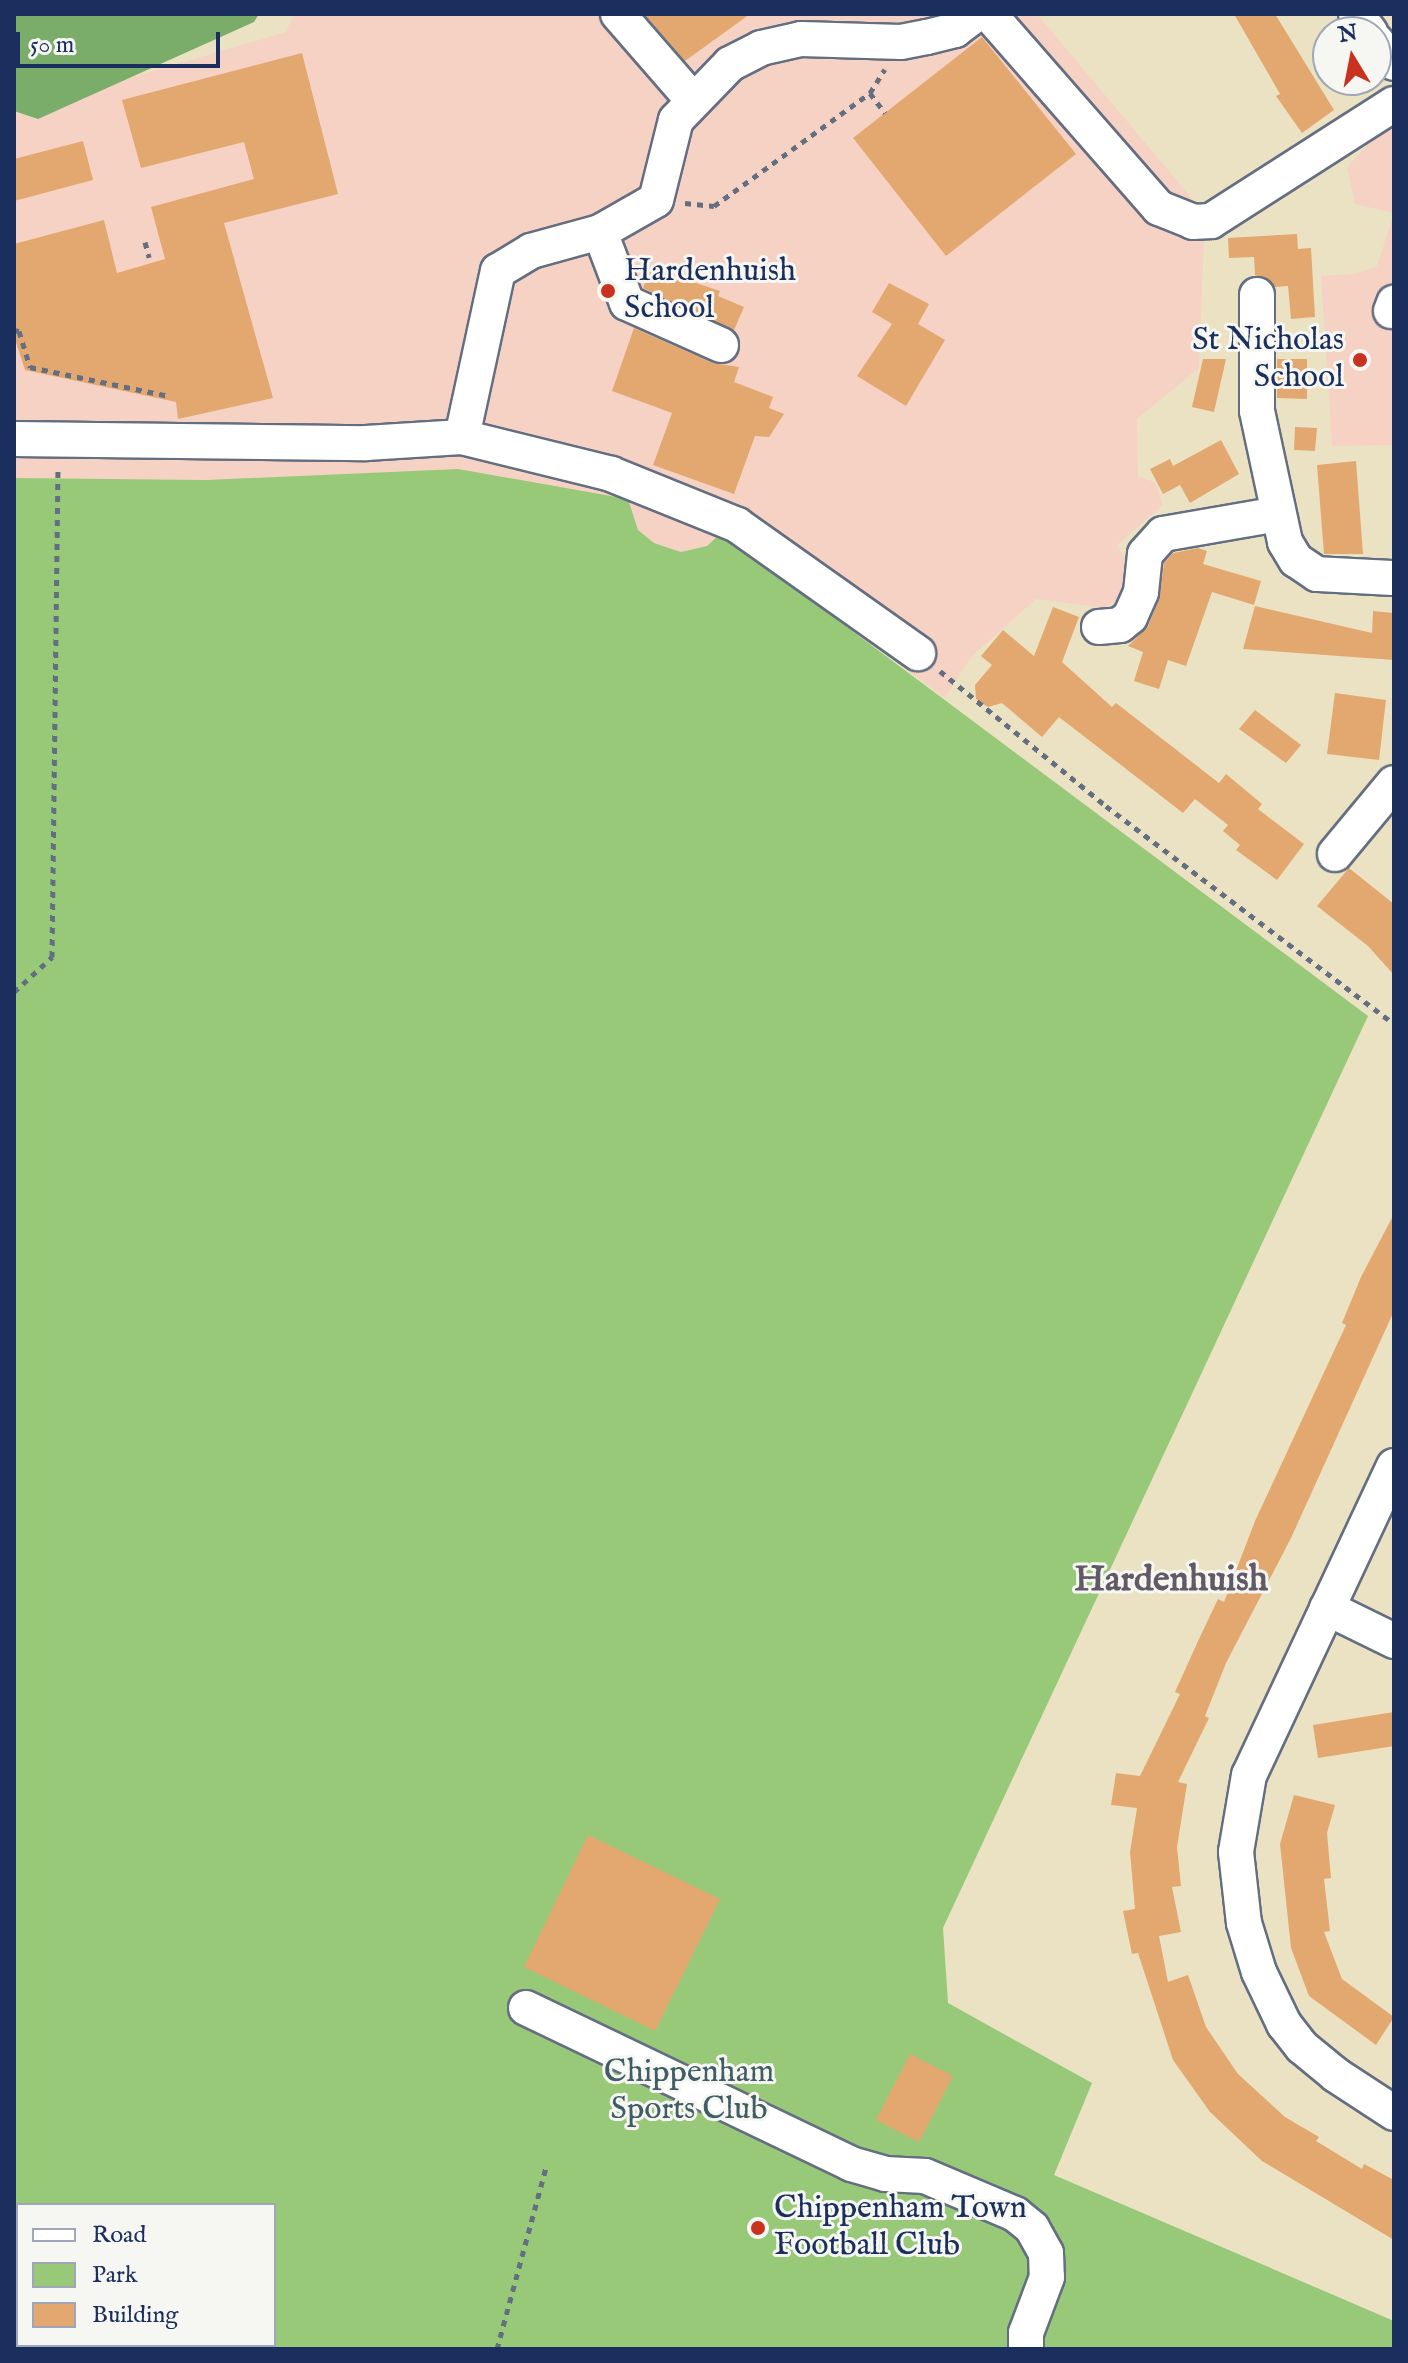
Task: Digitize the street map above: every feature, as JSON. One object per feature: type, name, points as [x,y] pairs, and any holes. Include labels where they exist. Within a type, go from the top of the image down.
[{"type":"street","points":[[618,14],[691,98]]},
{"type":"street","points":[[462,437],[498,271],[531,251],[600,232],[656,200],[676,120],[691,98],[730,64],[761,48],[801,39],[901,42],[955,30],[976,14]]},
{"type":"street","points":[[989,14],[1159,208],[1193,222],[1211,221],[1394,104]]},
{"type":"street","points":[[600,232],[627,303],[721,345]]},
{"type":"street","points":[[1257,295],[1255,378],[1278,514],[1290,552],[1310,570],[1326,576],[1394,578]]},
{"type":"street","points":[[14,439],[366,443],[462,437],[611,474],[737,525],[918,653]]},
{"type":"street","points":[[1099,627],[1120,625],[1130,617],[1141,592],[1145,554],[1163,534],[1278,514]]},
{"type":"street","points":[[1335,854],[1394,783]]},
{"type":"street","points":[[1394,1466],[1249,1775],[1239,1809],[1238,1893],[1259,1972],[1284,2024],[1302,2047],[1336,2075],[1394,2113]]},
{"type":"street","points":[[1327,1608],[1394,1641]]},
{"type":"street","points":[[526,2008],[851,2164],[885,2174],[925,2176],[1015,2214],[1037,2235],[1046,2253],[1047,2277],[1026,2333],[1026,2349]]},
{"type":"path","points":[[656,200],[714,206],[870,93],[885,113]]},
{"type":"path","points":[[145,242],[149,257]]},
{"type":"path","points":[[14,330],[19,331],[30,367],[169,396]]},
{"type":"path","points":[[14,992],[52,957],[58,441]]},
{"type":"path","points":[[918,653],[1106,806],[1394,1024]]},
{"type":"path","points":[[497,2349],[546,2168]]},
{"type":"shaded area","name":"Hardenhuish School","points":[[294,14],[1037,14],[1205,214],[1199,368],[1137,419],[1138,477],[1155,482],[1163,505],[1117,545],[1128,563],[1130,582],[1119,599],[1104,608],[1036,599],[971,657],[945,698],[721,533],[707,546],[681,552],[654,543],[638,530],[206,480],[14,478],[14,111],[38,119],[116,82],[286,32]]},
{"type":"shaded area","points":[[1394,126],[1394,213],[1355,204],[1347,167],[1374,138]]},
{"type":"shaded area","name":"St Nicholas School","points":[[1394,213],[1394,445],[1332,446],[1321,276],[1355,274],[1377,266]]},
{"type":"green space","points":[[14,14],[259,14],[254,22],[38,119],[14,111]]},
{"type":"green space","name":"Chippenham Sports Club","points":[[458,469],[628,499],[638,530],[654,543],[681,552],[707,546],[721,533],[1368,1016],[943,1928],[948,2003],[1092,2083],[1054,2175],[1394,2321],[1394,2349],[14,2349],[14,478],[206,480]]},
{"type":"building","points":[[644,14],[750,14],[685,61]]},
{"type":"building","points":[[1234,14],[1275,14],[1312,74],[1312,96],[1325,96],[1334,110],[1302,133],[1276,96],[1280,94]]},
{"type":"building","points":[[982,37],[1076,154],[946,256],[853,138]]},
{"type":"building","points":[[302,53],[338,194],[224,223],[273,398],[178,419],[176,402],[25,370],[14,336],[14,244],[104,220],[117,273],[165,259],[151,207],[254,179],[244,142],[141,168],[122,100]]},
{"type":"building","points":[[83,141],[93,180],[14,201],[14,159]]},
{"type":"building","points":[[1297,234],[1298,249],[1311,248],[1315,317],[1291,319],[1288,286],[1275,287],[1255,275],[1254,257],[1229,258],[1228,238]]},
{"type":"building","points":[[651,268],[720,291],[718,296],[744,307],[734,330],[643,288]]},
{"type":"building","points":[[889,283],[929,304],[918,324],[945,340],[906,406],[857,376],[892,324],[872,312]]},
{"type":"building","points":[[634,328],[713,363],[739,367],[734,382],[773,397],[769,408],[784,414],[769,437],[755,436],[734,494],[653,465],[672,413],[612,391]]},
{"type":"building","points":[[1203,359],[1226,359],[1214,412],[1192,407]]},
{"type":"building","points":[[1277,359],[1307,359],[1307,399],[1277,398]]},
{"type":"building","points":[[1295,427],[1317,428],[1315,451],[1294,450]]},
{"type":"building","points":[[1221,440],[1239,474],[1190,503],[1180,485],[1163,494],[1150,469],[1170,459],[1173,466]]},
{"type":"building","points":[[1356,461],[1363,554],[1324,554],[1317,465]]},
{"type":"building","points":[[1198,548],[1207,551],[1203,564],[1261,581],[1254,605],[1212,592],[1186,666],[1168,660],[1159,689],[1134,681],[1143,652],[1128,646],[1148,626],[1159,600],[1164,563],[1173,553]]},
{"type":"building","points":[[1255,606],[1372,633],[1373,611],[1394,613],[1394,660],[1243,649]]},
{"type":"building","points":[[1053,607],[1079,617],[1062,662],[1112,707],[1116,703],[1219,783],[1226,774],[1262,804],[1258,809],[1304,844],[1277,880],[1236,850],[1240,845],[1223,831],[1228,825],[1195,799],[1183,813],[1059,717],[1042,737],[1002,703],[988,707],[976,699],[975,685],[992,665],[981,656],[1003,630],[1034,656]]},
{"type":"building","points":[[1335,693],[1386,700],[1379,760],[1327,754]]},
{"type":"building","points":[[1255,710],[1301,745],[1286,763],[1239,729]]},
{"type":"building","points":[[1349,868],[1394,904],[1394,975],[1368,946],[1317,906]]},
{"type":"building","points":[[1394,1214],[1394,1311],[1291,1538],[1226,1663],[1205,1716],[1209,1718],[1178,1782],[1187,1784],[1177,1847],[1181,1886],[1172,1887],[1181,1932],[1159,1936],[1168,1982],[1188,1975],[1206,2027],[1238,2074],[1285,2117],[1319,2137],[1316,2141],[1362,2169],[1364,2164],[1394,2180],[1394,2240],[1262,2161],[1210,2112],[1173,2060],[1138,1953],[1132,1954],[1123,1911],[1135,1909],[1130,1852],[1137,1808],[1111,1805],[1116,1773],[1140,1776],[1180,1694],[1175,1692],[1218,1599],[1224,1602],[1255,1521],[1346,1325],[1342,1323],[1361,1277]]},
{"type":"building","points":[[1394,1712],[1394,1746],[1318,1758],[1313,1725]]},
{"type":"building","points":[[1294,1795],[1335,1805],[1327,1833],[1331,1878],[1324,1879],[1330,1931],[1324,1932],[1342,1979],[1394,2017],[1376,2045],[1309,1996],[1291,1948],[1280,1844]]},
{"type":"building","points":[[588,1835],[720,1899],[655,2031],[524,1967]]},
{"type":"building","points":[[910,2054],[953,2076],[919,2142],[876,2120]]},
{"type":"place","name":"Hardenhuish School","points":[[608,291]]},
{"type":"place","name":"St Nicholas School","points":[[1360,360]]},
{"type":"place","name":"Chippenham Town Football Club","points":[[758,2228]]},
{"type":"district","name":"Hardenhuish","points":[[1171,1581]]}]
